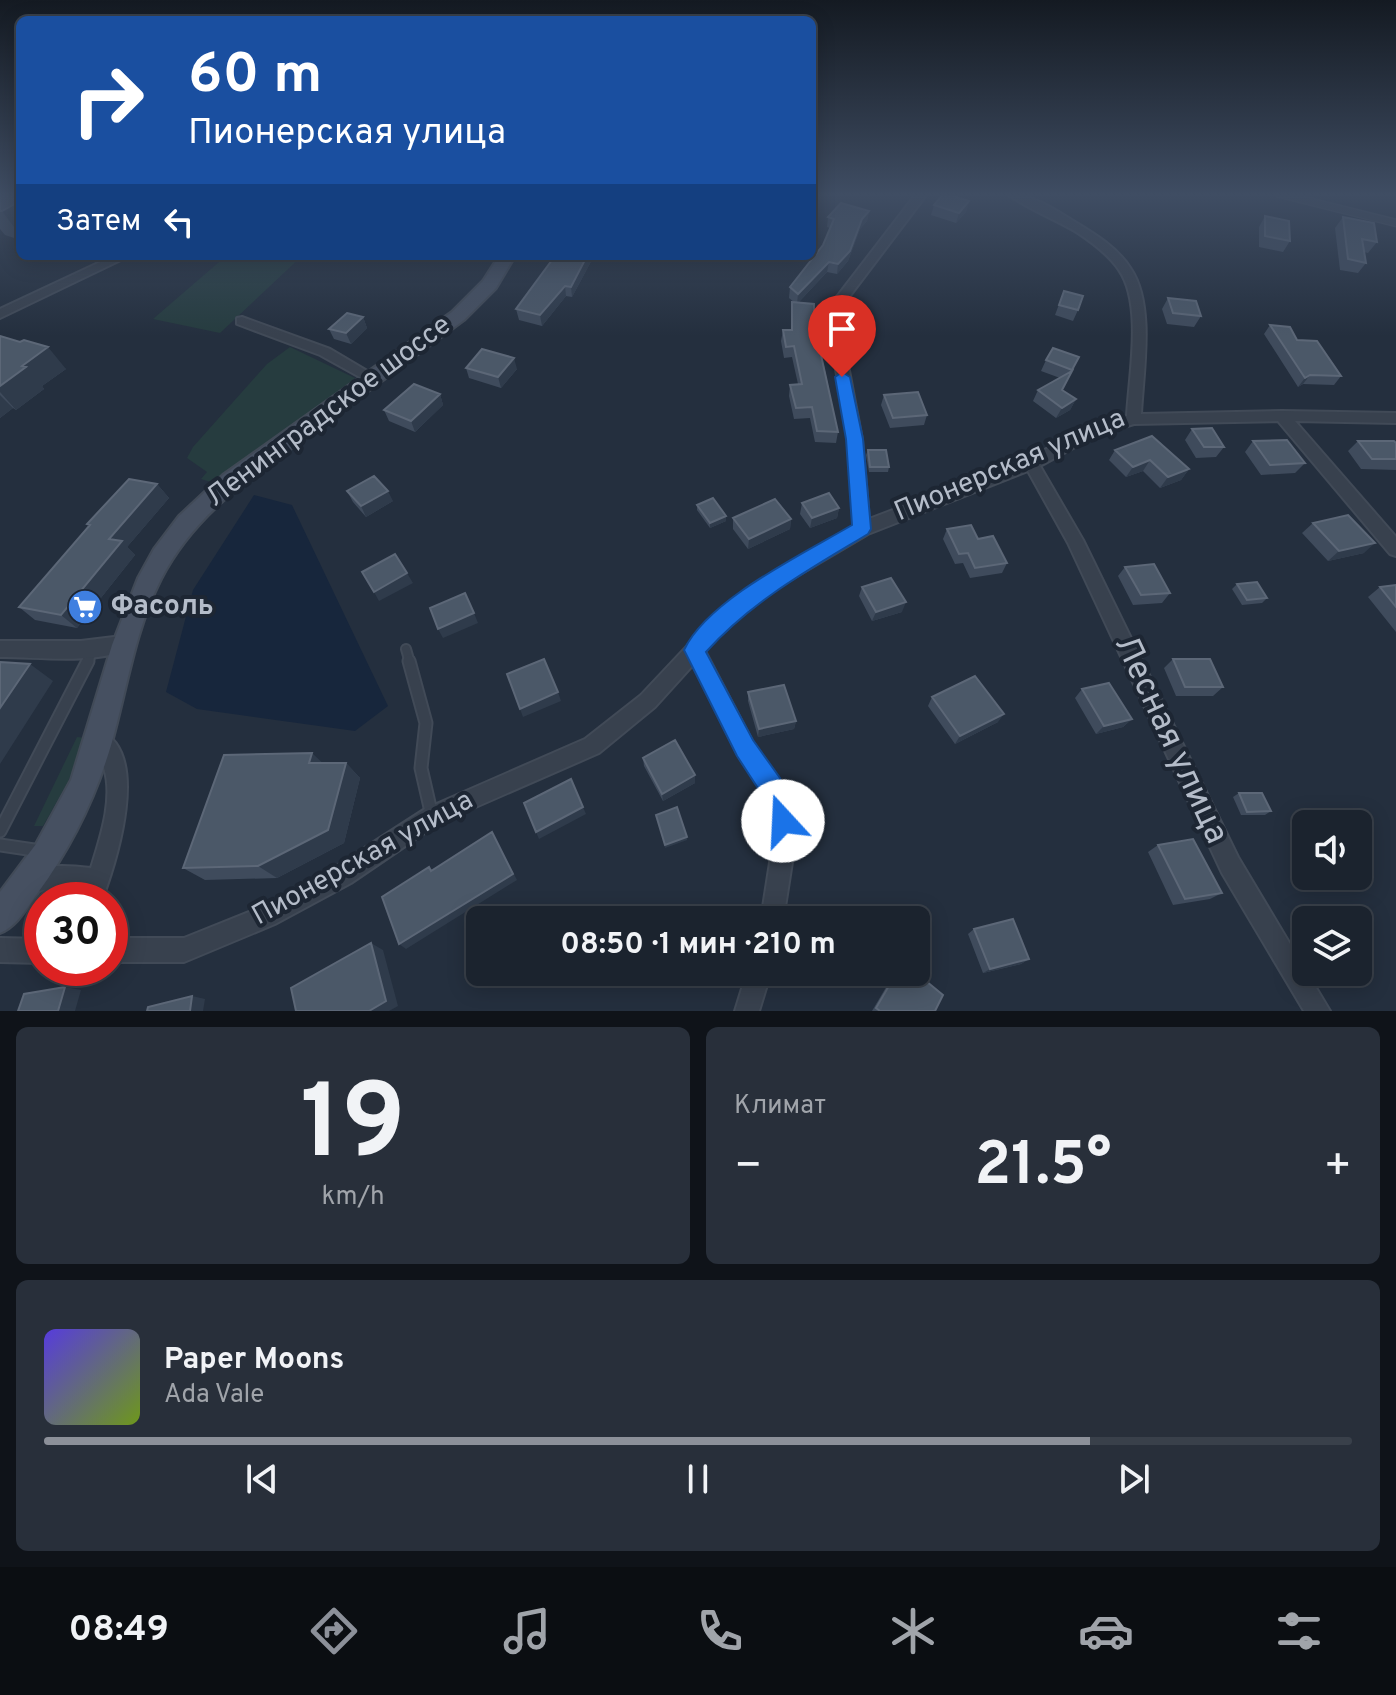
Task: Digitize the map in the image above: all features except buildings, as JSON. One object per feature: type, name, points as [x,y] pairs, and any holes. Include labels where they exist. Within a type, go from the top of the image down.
[{"type":"main road","name":"Ленинградское шоссе","points":[[30,882],[67,825],[99,740],[122,644],[143,590],[161,557],[190,518],[234,477],[438,332],[475,300],[504,260]]},
{"type":"main road","name":"Ленинградское шоссе","points":[[0,917],[24,889]]},
{"type":"street","points":[[862,529],[855,439],[834,323],[840,301],[886,241]]},
{"type":"street","name":"Пионерская улица","points":[[128,950],[184,950],[267,916],[343,875],[432,816],[592,746],[648,701],[727,615],[757,591],[862,529],[1031,464],[1092,431],[1134,419],[1137,314],[1133,282],[1118,261],[1094,241]]},
{"type":"street","points":[[0,314],[115,260]]},
{"type":"street","points":[[242,321],[325,352],[372,378]]},
{"type":"street","points":[[1134,419],[1282,416],[1396,418]]},
{"type":"street","points":[[1282,416],[1396,549]]},
{"type":"street","name":"Лесная улица","points":[[1031,464],[1075,540],[1230,865],[1318,1011]]},
{"type":"street","points":[[0,649],[122,644]]},
{"type":"street","points":[[695,650],[745,748],[771,787],[783,821],[782,856],[774,906]]},
{"type":"street","points":[[97,882],[110,839],[117,795],[114,763],[99,740]]},
{"type":"street","points":[[30,882],[61,875],[76,882]]},
{"type":"street","points":[[0,950],[24,951]]},
{"type":"street","points":[[747,1011],[755,986]]},
{"type":"lane","points":[[0,831],[95,647]]},
{"type":"lane","points":[[406,649],[426,723],[421,768],[432,816]]},
{"type":"lane","points":[[0,845],[50,852]]},
{"type":"green space","points":[[221,260],[298,260],[220,333],[153,319]]},
{"type":"green space","points":[[290,347],[357,379],[214,483],[201,479],[207,472],[187,458],[193,447],[267,364]]},
{"type":"green space","points":[[77,737],[86,738],[68,782],[43,826],[34,826]]},
{"type":"water","points":[[254,495],[292,505],[388,706],[355,731],[197,709],[166,692],[193,590]]},
{"type":"place","name":"Фасоль","points":[[85,607]]},
{"type":"route","points":[[783,821],[771,787],[745,748],[695,650],[727,615],[757,591],[862,529],[855,439],[842,377]]}]
